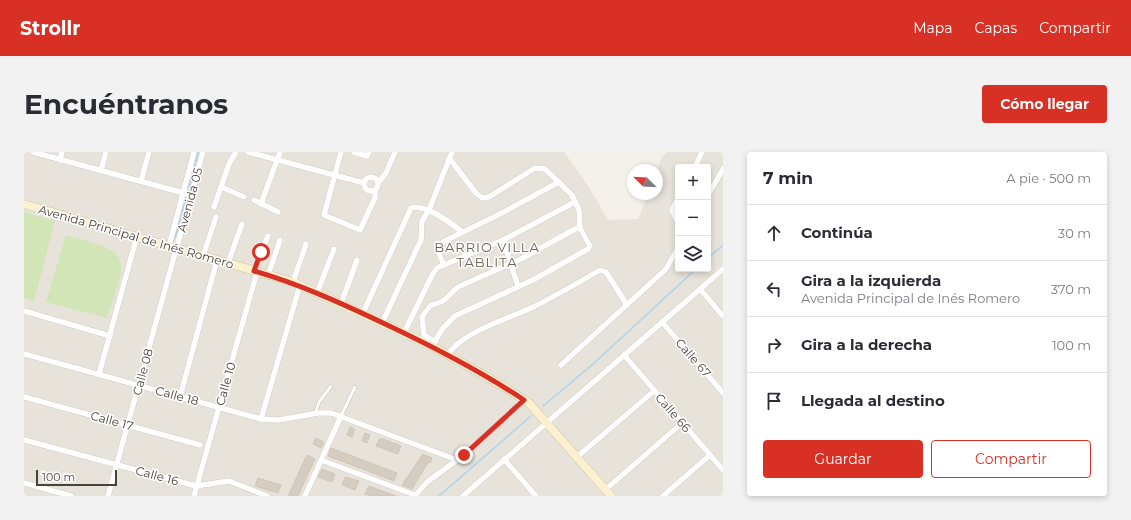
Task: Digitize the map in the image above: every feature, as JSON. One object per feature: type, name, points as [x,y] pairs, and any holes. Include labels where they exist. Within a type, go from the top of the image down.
[{"type":"street","points":[[33,152],[191,195]]},
{"type":"street","points":[[60,160],[62,152]]},
{"type":"street","points":[[101,170],[106,152]]},
{"type":"street","points":[[141,182],[150,152]]},
{"type":"street","name":"Avenida 05","points":[[173,247],[183,192],[194,152]]},
{"type":"street","name":"Avenida 05","points":[[173,247],[191,195],[203,152]]},
{"type":"street","points":[[214,207],[236,152]]},
{"type":"street","points":[[248,152],[364,183]]},
{"type":"street","points":[[261,204],[279,160],[280,152]]},
{"type":"street","points":[[341,152],[323,212],[326,217],[360,230],[375,198],[375,191],[378,187],[378,183],[386,174],[395,152]]},
{"type":"street","points":[[354,152],[367,156],[369,152]]},
{"type":"street","points":[[382,323],[421,240],[422,221],[429,210],[452,152]]},
{"type":"street","points":[[696,164],[702,152]]},
{"type":"street","points":[[449,158],[476,193],[482,198],[488,197],[538,168],[547,170],[568,191],[575,202],[580,216],[580,228],[589,242],[588,249],[518,286],[454,316],[443,328],[433,344],[424,335],[422,317],[428,307],[443,301],[458,287],[510,263],[577,228],[580,228]]},
{"type":"street","points":[[711,190],[723,169]]},
{"type":"street","points":[[364,183],[367,178],[371,177],[375,178],[378,183]]},
{"type":"street","points":[[444,265],[439,254],[440,245],[559,182]]},
{"type":"street","points":[[364,183],[367,190],[375,191]]},
{"type":"street","points":[[221,188],[244,197]]},
{"type":"street","points":[[254,200],[278,212]]},
{"type":"street","points":[[404,333],[432,275],[444,265],[503,240],[575,202]]},
{"type":"street","name":"Avenida Principal de Inés Romero","points":[[24,204],[296,284],[404,333],[433,344],[527,401],[608,493]]},
{"type":"street","points":[[675,204],[672,210],[675,216]]},
{"type":"street","points":[[362,314],[408,210],[414,207],[429,210],[462,232]]},
{"type":"street","points":[[203,256],[216,217]]},
{"type":"street","points":[[228,263],[242,224]]},
{"type":"street","points":[[99,374],[137,236]]},
{"type":"street","name":"Calle 10","points":[[194,496],[256,271],[268,236]]},
{"type":"street","points":[[268,275],[280,240]]},
{"type":"street","points":[[503,240],[518,286]]},
{"type":"street","points":[[261,419],[306,244]]},
{"type":"street","name":"Calle 08","points":[[108,496],[139,386],[173,247]]},
{"type":"street","points":[[317,293],[334,249]]},
{"type":"street","points":[[561,365],[666,269],[675,253]]},
{"type":"street","points":[[180,397],[217,260]]},
{"type":"street","points":[[341,304],[357,260]]},
{"type":"street","points":[[448,354],[462,340],[533,307],[600,270],[606,272],[627,305]]},
{"type":"street","points":[[463,496],[723,270]]},
{"type":"street","points":[[700,289],[723,316]]},
{"type":"street","points":[[24,311],[110,336]]},
{"type":"street","name":"Calle 67","points":[[662,322],[723,393]]},
{"type":"street","name":"Calle 18","points":[[24,354],[261,419],[279,420],[331,413],[457,460]]},
{"type":"street","name":"Calle 66","points":[[624,355],[723,470]]},
{"type":"street","points":[[577,457],[654,391]]},
{"type":"street","name":"Calle 17","points":[[24,397],[200,445]]},
{"type":"street","points":[[321,460],[415,496],[439,472],[457,460],[527,401]]},
{"type":"street","points":[[305,496],[342,416]]},
{"type":"street","points":[[608,493],[682,423]]},
{"type":"street","name":"Calle 16","points":[[24,440],[196,486]]},
{"type":"street","points":[[663,496],[710,456]]},
{"type":"street","points":[[504,459],[534,495]]},
{"type":"street","points":[[196,486],[229,481],[267,496]]},
{"type":"street","points":[[24,483],[71,496]]},
{"type":"lane","points":[[315,414],[319,402],[331,386]]},
{"type":"lane","points":[[342,416],[355,387]]},
{"type":"shaded area","points":[[24,152],[564,152],[587,184],[608,220],[638,219],[646,200],[663,200],[663,164],[659,164],[661,159],[667,152],[723,152],[723,496],[24,496]]},
{"type":"green space","points":[[24,212],[55,221],[34,301],[24,298]]},
{"type":"green space","points":[[66,235],[104,247],[114,253],[120,260],[121,269],[119,281],[107,318],[46,302]]},
{"type":"building","points":[[350,427],[355,429],[352,437],[347,435]]},
{"type":"building","points":[[365,433],[370,435],[367,443],[362,441]]},
{"type":"building","points":[[316,438],[324,442],[321,448],[313,444]]},
{"type":"building","points":[[380,438],[401,446],[398,454],[376,446]]},
{"type":"building","points":[[331,448],[397,473],[394,481],[328,456]]},
{"type":"building","points":[[423,454],[432,458],[430,463],[428,462],[412,489],[402,485]]},
{"type":"building","points":[[307,455],[315,459],[298,496],[288,496]]},
{"type":"building","points":[[322,469],[335,474],[332,482],[318,477]]},
{"type":"building","points":[[345,477],[359,481],[355,490],[342,485]]},
{"type":"building","points":[[258,478],[281,485],[278,493],[255,486]]},
{"type":"building","points":[[369,486],[396,496],[371,496],[365,494]]},
{"type":"waterway","points":[[196,162],[198,152]]},
{"type":"waterway","points":[[189,187],[195,164]]},
{"type":"waterway","points":[[175,238],[186,199]]},
{"type":"waterway","points":[[711,255],[723,245]]},
{"type":"waterway","points":[[543,406],[592,365],[693,272]]},
{"type":"waterway","points":[[439,496],[531,416]]},
{"type":"district","name":"BARRIO VILLA TABLITA","points":[[487,254]]},
{"type":"route","points":[[261,252],[254,271],[293,282],[432,346],[503,386],[524,400],[464,455]]}]
